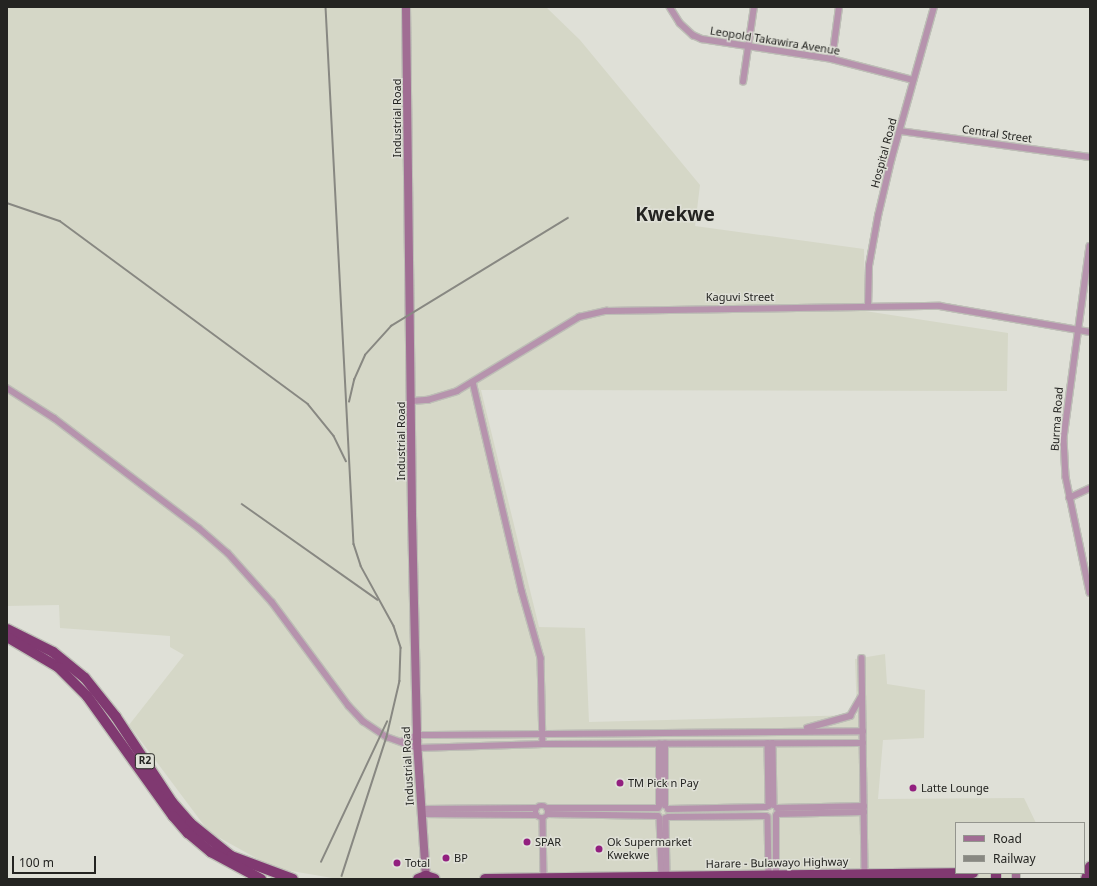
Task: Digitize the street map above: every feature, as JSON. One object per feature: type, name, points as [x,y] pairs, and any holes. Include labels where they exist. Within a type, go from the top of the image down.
[{"type":"highway","name":"R2","points":[[7,629],[53,652],[84,678],[108,707],[172,802],[190,823],[232,856],[293,879]]},
{"type":"highway","name":"R2","points":[[7,637],[58,667],[87,696],[173,816],[188,833],[210,852],[261,879]]},
{"type":"highway","name":"Harare - Bulawayo Highway","points":[[486,879],[810,877],[955,873]]},
{"type":"street","name":"Industrial Road","points":[[406,7],[417,735],[422,811],[430,878]]},
{"type":"street","name":"Leopold Takawira Avenue","points":[[670,7],[680,23],[693,35],[702,39],[832,59],[913,80]]},
{"type":"street","points":[[744,82],[754,7]]},
{"type":"street","points":[[832,59],[839,7]]},
{"type":"street","name":"Hospital Road","points":[[868,307],[869,266],[891,161],[934,7]]},
{"type":"street","name":"Central Street","points":[[900,131],[1090,157]]},
{"type":"street","name":"Burma Road","points":[[1090,246],[1064,439],[1070,498],[1090,593]]},
{"type":"street","name":"Kaguvi Street","points":[[412,401],[442,396],[473,382],[579,317],[594,312],[703,307],[940,306],[1090,332]]},
{"type":"street","points":[[473,382],[540,658],[543,744]]},
{"type":"street","points":[[7,388],[54,418],[228,553],[262,589],[358,716],[380,734],[403,741],[418,748],[543,744],[863,743]]},
{"type":"street","points":[[1070,498],[1090,488]]},
{"type":"street","points":[[862,658],[865,876]]},
{"type":"street","points":[[795,731],[828,724],[850,716],[862,692]]},
{"type":"street","points":[[403,741],[417,735],[863,730]]},
{"type":"street","points":[[615,732],[615,744]]},
{"type":"street","points":[[771,743],[773,809],[772,877]]},
{"type":"street","points":[[662,744],[664,878]]},
{"type":"street","points":[[536,812],[542,805],[546,814],[544,878]]},
{"type":"street","points":[[546,814],[662,807],[864,809]]},
{"type":"street","points":[[662,807],[663,817]]},
{"type":"street","points":[[772,877],[767,816],[773,809]]},
{"type":"street","points":[[422,811],[536,812],[546,814],[663,817],[767,816],[773,809]]},
{"type":"shaded area","name":"Kwekwe","points":[[7,7],[547,8],[580,40],[700,185],[695,226],[864,249],[865,311],[1008,333],[1007,391],[481,390],[539,627],[585,628],[589,722],[857,715],[855,659],[885,654],[887,684],[925,690],[924,738],[883,740],[878,799],[1024,798],[1036,822],[955,822],[955,874],[1013,874],[1013,879],[338,879],[274,868],[209,832],[129,725],[184,655],[170,647],[170,636],[60,628],[59,605],[7,606]]},
{"type":"railway","points":[[326,7],[354,544],[361,566],[394,626],[401,648],[400,681],[387,737],[342,876]]},
{"type":"railway","points":[[7,203],[60,221],[308,404],[334,436],[346,461]]},
{"type":"railway","points":[[349,402],[354,380],[365,355],[391,326],[568,218]]},
{"type":"railway","points":[[242,504],[378,600]]},
{"type":"railway","points":[[321,862],[387,722]]},
{"type":"place","name":"TM Pick n Pay","points":[[620,783]]},
{"type":"place","name":"Latte Lounge","points":[[913,788]]},
{"type":"place","name":"SPAR","points":[[527,842]]},
{"type":"place","name":"Ok Supermarket Kwekwe","points":[[599,849]]},
{"type":"place","name":"BP","points":[[446,858]]},
{"type":"place","name":"Total","points":[[397,863]]},
{"type":"district","name":"Kwekwe","points":[[675,215]]}]
